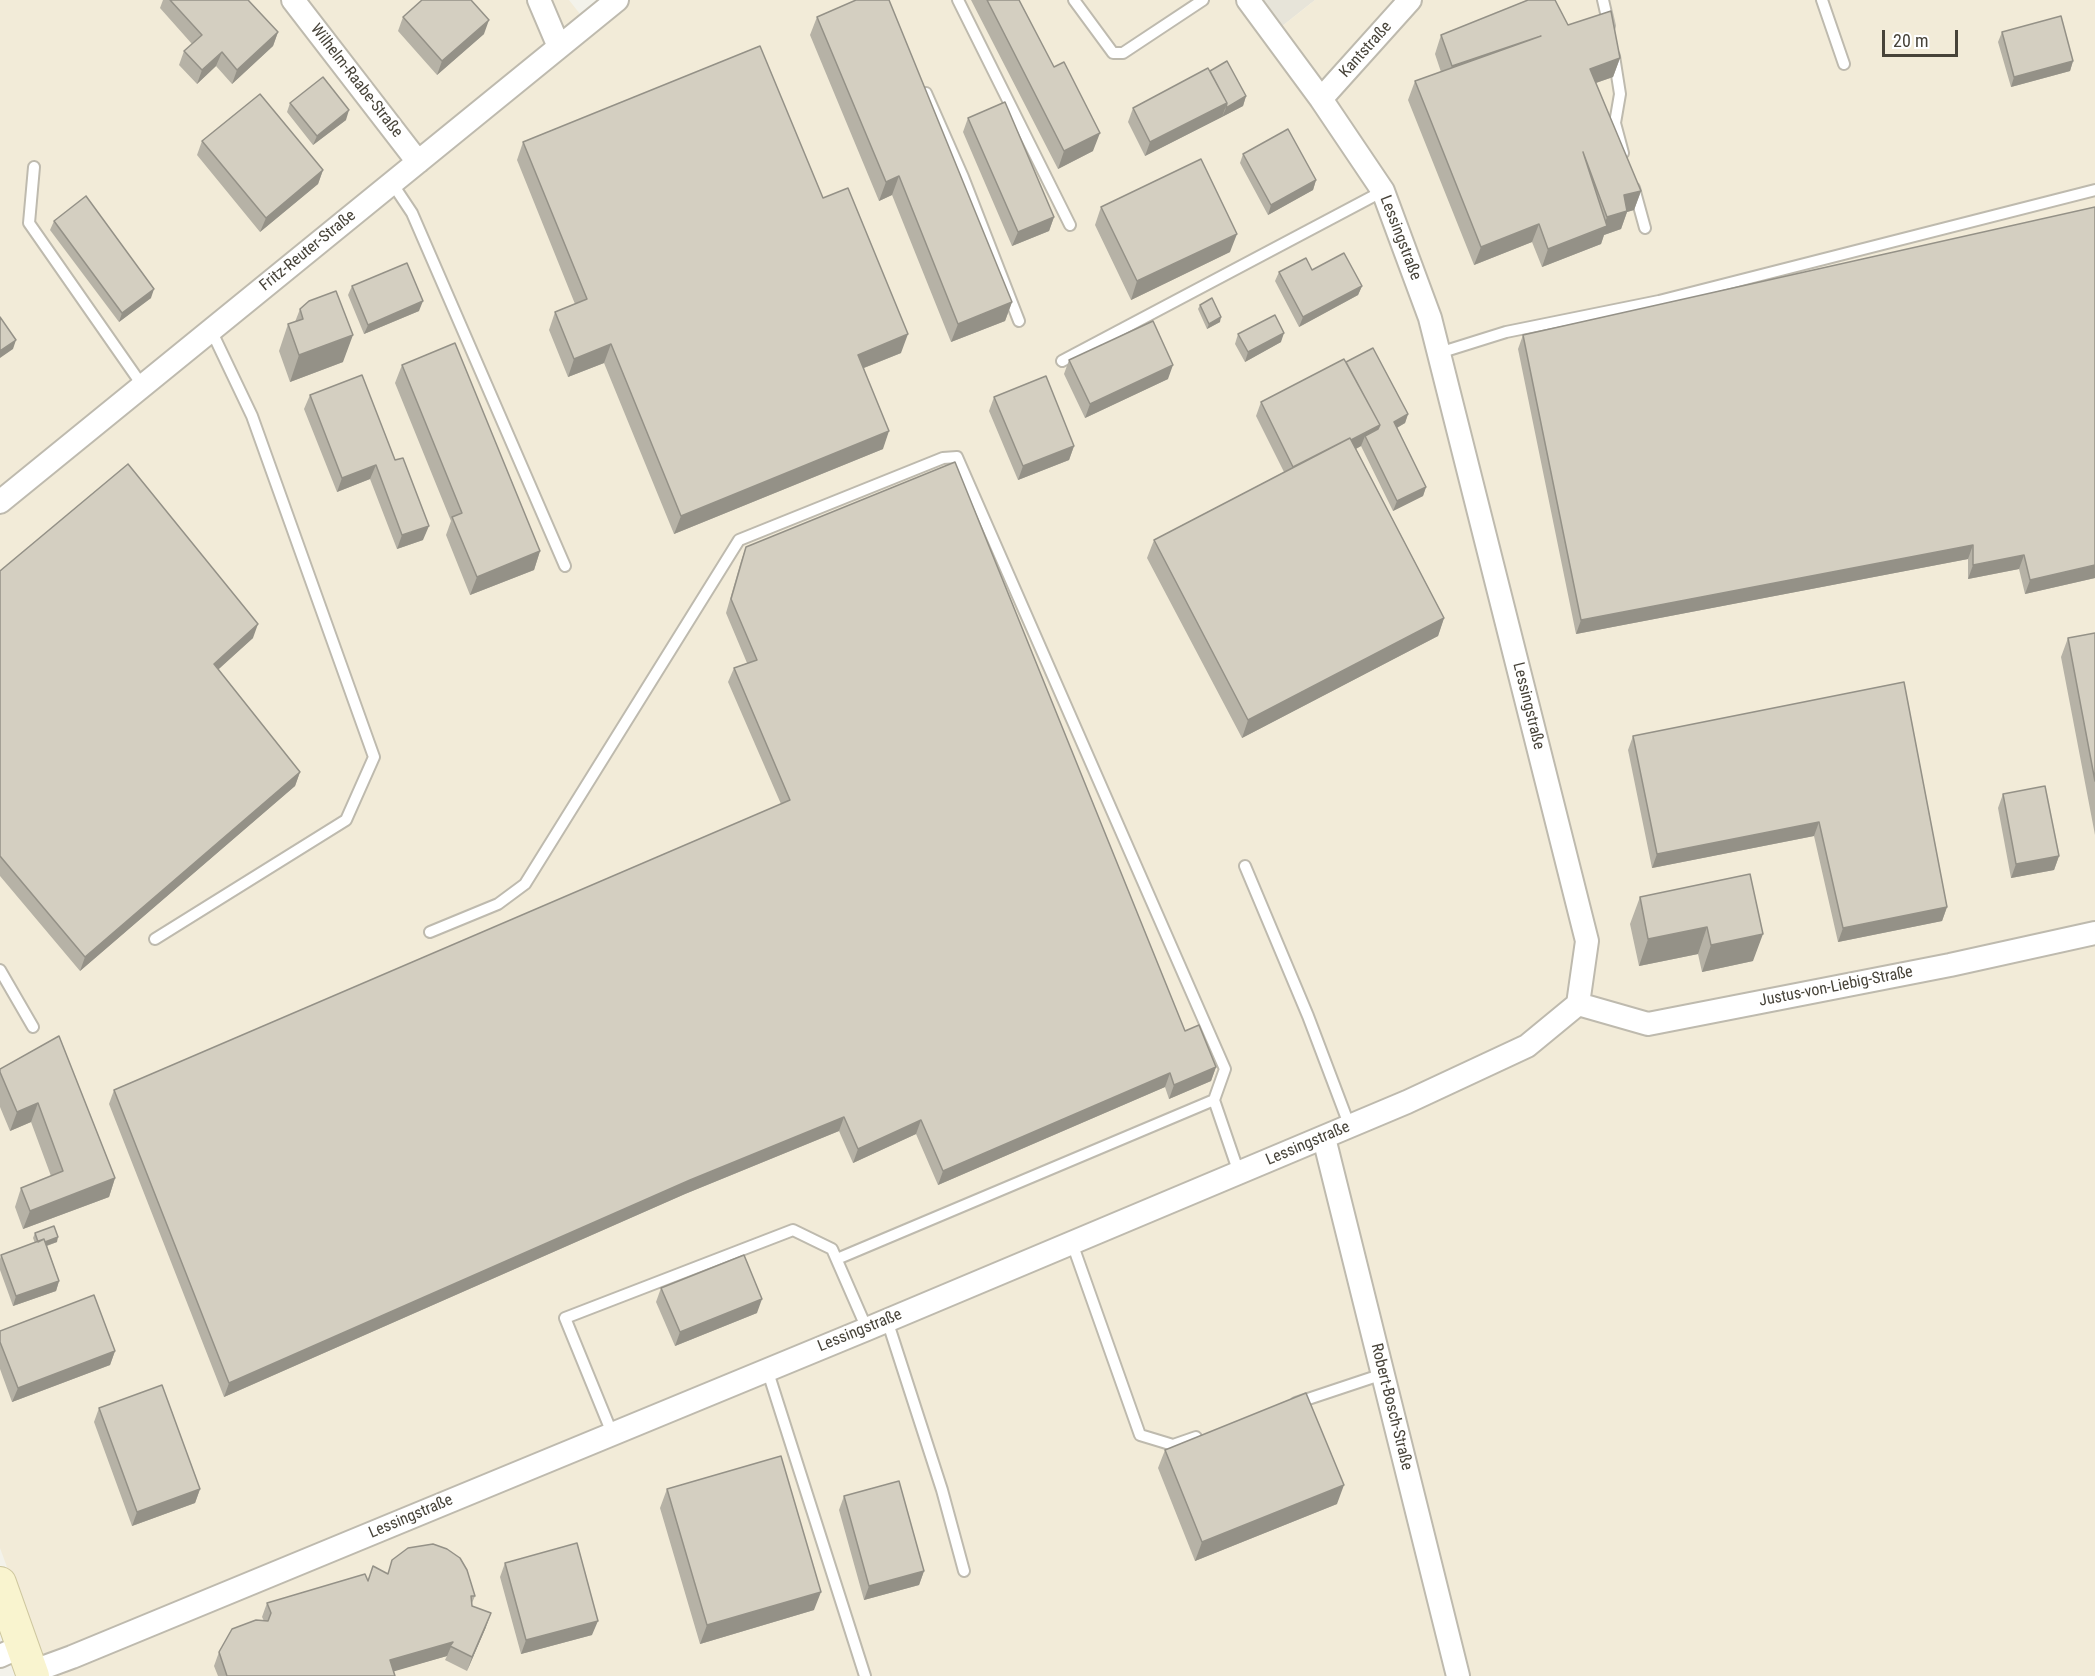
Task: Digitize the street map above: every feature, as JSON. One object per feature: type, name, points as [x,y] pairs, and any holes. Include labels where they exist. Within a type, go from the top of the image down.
[{"type":"street","name":"Wilhelm-Raabe-Straße","points":[[293,0],[418,162]]},
{"type":"street","points":[[539,0],[559,47]]},
{"type":"street","name":"Fritz-Reuter-Straße","points":[[0,501],[616,0]]},
{"type":"street","name":"Lessingstraße","points":[[21,1662],[84,1653],[1350,1127],[1527,1046],[1578,1004],[1587,941],[1430,318],[1383,191],[1321,99],[1248,0]]},
{"type":"street","name":"Kantstraße","points":[[1321,99],[1410,0]]},
{"type":"street","name":"Justus-von-Liebig-Straße","points":[[1578,1004],[1648,1024],[1950,965],[2095,933]]},
{"type":"street","name":"Robert-Bosch-Straße","points":[[1324,1137],[1458,1676]]},
{"type":"street","points":[[0,1583],[21,1662]]},
{"type":"lane","points":[[958,0],[1070,225]]},
{"type":"lane","points":[[1074,0],[1113,53],[1123,53],[1203,0]]},
{"type":"lane","points":[[1603,0],[1620,94],[1615,123],[1645,228]]},
{"type":"lane","points":[[1822,0],[1844,64]]},
{"type":"lane","points":[[920,79],[963,177],[1019,321]]},
{"type":"lane","points":[[34,167],[29,223],[142,385]]},
{"type":"lane","points":[[392,183],[411,213],[565,566]]},
{"type":"lane","points":[[1439,352],[1506,332],[1649,303],[2095,190]]},
{"type":"lane","points":[[1062,361],[1383,191]]},
{"type":"lane","points":[[155,939],[346,820],[374,757],[252,416],[211,330]]},
{"type":"lane","points":[[430,932],[498,904],[525,884],[739,540],[943,458],[957,457],[1225,1069],[1214,1100],[1239,1173]]},
{"type":"lane","points":[[1245,866],[1308,1016],[1350,1127]]},
{"type":"lane","points":[[0,970],[33,1027]]},
{"type":"lane","points":[[837,1259],[1214,1100]]},
{"type":"lane","points":[[612,1433],[565,1318],[793,1230],[832,1249],[877,1325],[942,1490],[964,1571]]},
{"type":"lane","points":[[1072,1243],[1140,1435],[1173,1445],[1206,1434]]},
{"type":"lane","points":[[767,1369],[865,1676]]},
{"type":"lane","points":[[1281,1408],[1383,1374]]},
{"type":"shaded area","points":[[0,0],[569,0],[580,14],[598,0],[1253,0],[1276,31],[1315,0],[2095,0],[2095,1676],[47,1676],[0,1548]]},
{"type":"shaded area","points":[[1253,0],[1315,0],[1276,31]]},
{"type":"building","points":[[170,0],[248,0],[278,32],[237,70],[222,52],[202,70],[184,51],[202,35]]},
{"type":"building","points":[[422,0],[471,0],[489,20],[442,61],[403,17]]},
{"type":"building","points":[[856,0],[889,0],[1012,302],[958,324],[899,176],[886,182],[817,17]]},
{"type":"building","points":[[987,0],[1019,0],[1054,67],[1064,62],[1100,133],[1064,151]]},
{"type":"building","points":[[1528,0],[1555,0],[1568,25],[1611,11],[1620,58],[1590,69],[1641,191],[1624,195],[1627,211],[1607,217],[1583,152],[1607,226],[1548,249],[1539,224],[1481,247],[1415,81],[1541,36],[1452,66],[1441,35]]},
{"type":"building","points":[[2061,16],[2073,61],[2014,77],[2002,32]]},
{"type":"building","points":[[760,46],[823,198],[848,188],[908,334],[858,355],[889,431],[681,516],[611,344],[574,359],[555,312],[587,299],[523,142]]},
{"type":"building","points":[[1227,61],[1246,96],[1226,108],[1227,103],[1210,71]]},
{"type":"building","points":[[1208,68],[1227,103],[1150,142],[1133,108]]},
{"type":"building","points":[[323,77],[349,110],[317,136],[290,103]]},
{"type":"building","points":[[260,94],[323,170],[266,218],[202,141]]},
{"type":"building","points":[[1005,102],[1054,217],[1018,232],[968,118]]},
{"type":"building","points":[[1288,129],[1316,180],[1271,205],[1243,154]]},
{"type":"building","points":[[1201,159],[1237,234],[1137,281],[1101,207]]},
{"type":"building","points":[[86,196],[154,289],[122,313],[54,221]]},
{"type":"building","points":[[2095,207],[2095,565],[2030,580],[2024,555],[1973,565],[1973,545],[1581,620],[1523,335]]},
{"type":"building","points":[[1344,253],[1362,286],[1303,317],[1279,272],[1306,258],[1312,270]]},
{"type":"building","points":[[407,263],[423,301],[368,325],[352,286]]},
{"type":"building","points":[[336,291],[353,335],[299,355],[288,324],[303,319],[300,309],[309,301]]},
{"type":"building","points":[[1212,298],[1221,317],[1209,324],[1200,305]]},
{"type":"building","points":[[1275,315],[1284,333],[1248,352],[1238,334]]},
{"type":"building","points":[[0,317],[16,340],[0,351]]},
{"type":"building","points":[[1153,321],[1173,365],[1090,404],[1069,360]]},
{"type":"building","points":[[455,343],[540,551],[477,577],[452,517],[462,513],[402,365]]},
{"type":"building","points":[[1373,348],[1408,414],[1394,422],[1426,487],[1397,501],[1365,436],[1378,429],[1380,425],[1346,362]]},
{"type":"building","points":[[1344,359],[1380,425],[1293,467],[1261,402]]},
{"type":"building","points":[[362,375],[395,460],[403,458],[429,526],[402,535],[376,465],[342,478],[310,395]]},
{"type":"building","points":[[1046,376],[1074,446],[1023,466],[994,397]]},
{"type":"building","points":[[1350,438],[1444,618],[1248,720],[1154,540]]},
{"type":"building","points":[[955,462],[1185,1031],[1199,1025],[1216,1067],[1174,1085],[1170,1073],[943,1171],[921,1120],[858,1149],[844,1117],[690,1180],[229,1383],[114,1090],[790,800],[734,668],[757,660],[731,599],[746,547]]},
{"type":"building","points":[[128,464],[258,624],[214,664],[300,772],[85,957],[0,856],[0,571]]},
{"type":"building","points":[[2095,633],[2095,781],[2068,638]]},
{"type":"building","points":[[1904,682],[1947,907],[1843,928],[1819,822],[1657,854],[1633,736]]},
{"type":"building","points":[[2045,786],[2059,856],[2016,864],[2003,794]]},
{"type":"building","points":[[1750,874],[1763,934],[1711,945],[1707,927],[1648,939],[1640,897]]},
{"type":"building","points":[[59,1036],[115,1178],[30,1211],[21,1188],[63,1171],[38,1103],[17,1112],[0,1069]]},
{"type":"building","points":[[54,1226],[58,1237],[38,1242],[35,1233]]},
{"type":"building","points":[[44,1239],[59,1281],[16,1296],[1,1255]]},
{"type":"building","points":[[744,1255],[762,1299],[680,1332],[661,1288]]},
{"type":"building","points":[[94,1295],[115,1351],[18,1388],[0,1342],[0,1331]]},
{"type":"building","points":[[162,1385],[200,1489],[137,1512],[99,1408]]},
{"type":"building","points":[[1306,1393],[1344,1485],[1202,1542],[1165,1450]]},
{"type":"building","points":[[781,1456],[821,1592],[707,1625],[667,1489]]},
{"type":"building","points":[[899,1481],[924,1571],[869,1586],[844,1496]]},
{"type":"building","points":[[577,1543],[598,1621],[526,1640],[505,1563]]},
{"type":"building","points":[[433,1544],[447,1549],[460,1558],[467,1570],[475,1596],[471,1596],[472,1606],[491,1613],[472,1657],[450,1646],[453,1642],[390,1660],[395,1676],[227,1676],[219,1652],[232,1629],[256,1620],[268,1621],[271,1613],[267,1603],[365,1574],[368,1581],[373,1566],[388,1574],[392,1560],[408,1548]]}]
